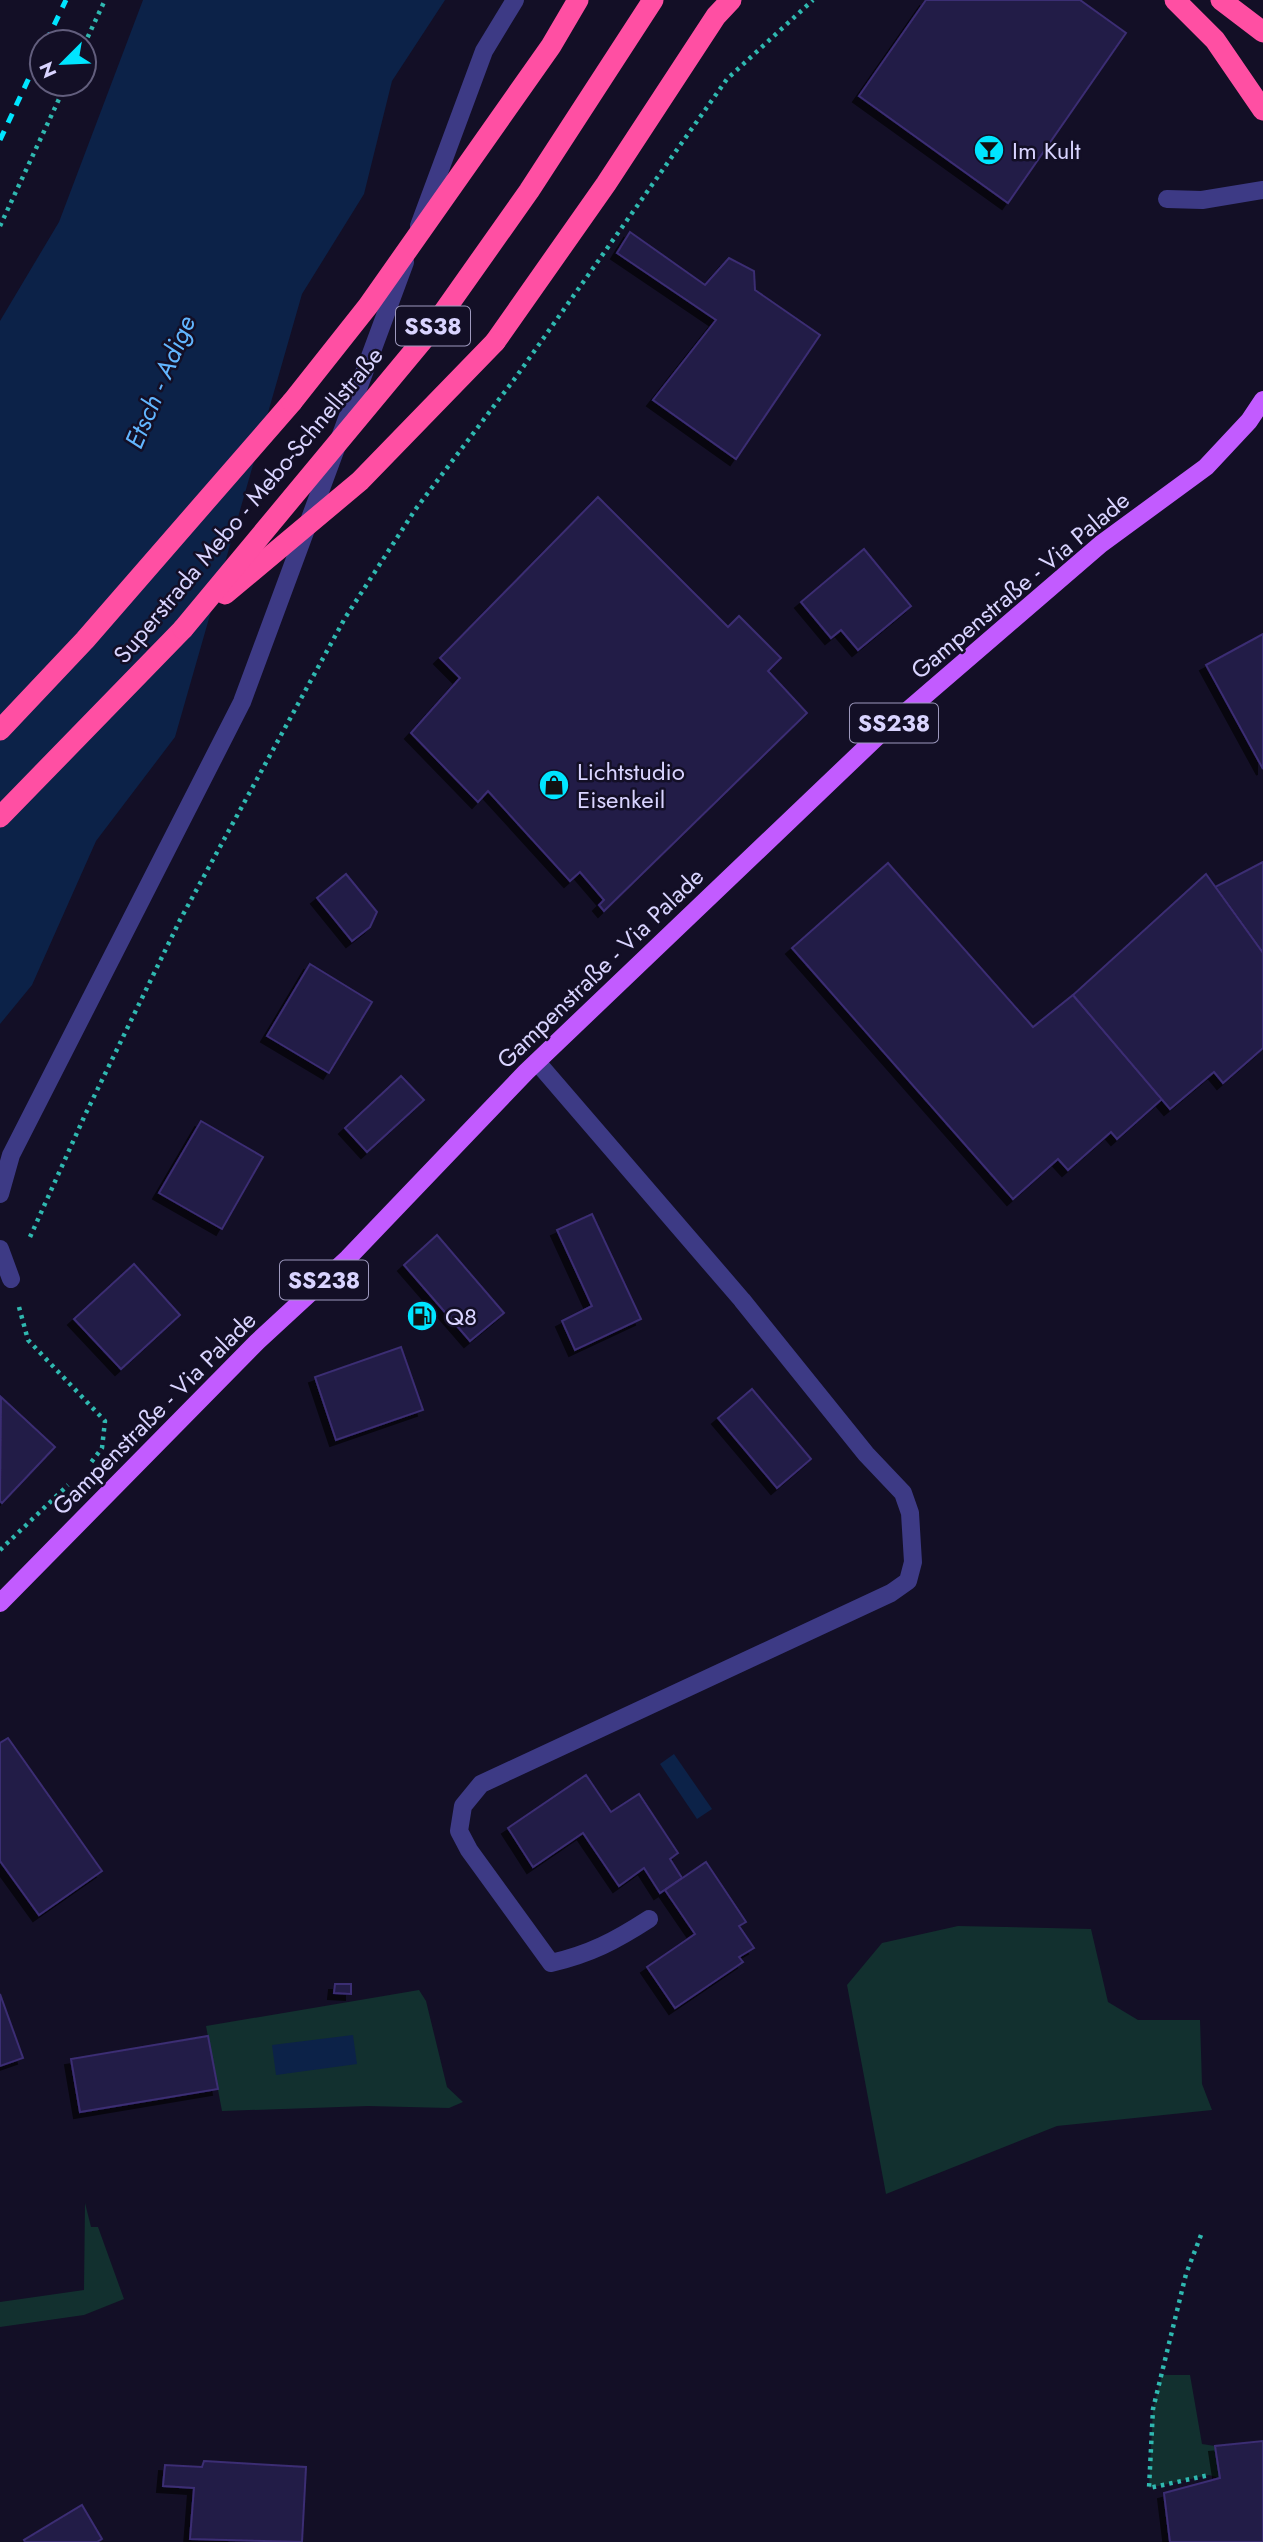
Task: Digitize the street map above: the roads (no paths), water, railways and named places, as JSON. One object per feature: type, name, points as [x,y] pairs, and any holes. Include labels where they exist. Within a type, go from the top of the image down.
[{"type":"highway","name":"Superstrada Mebo - Mebo-Schnellstraße","points":[[0,730],[85,640],[317,370],[391,272],[551,46],[578,0]]},
{"type":"highway","name":"Superstrada Mebo - Mebo-Schnellstraße","points":[[0,817],[183,629],[428,334],[529,191],[653,0]]},
{"type":"highway","points":[[183,629],[360,481],[495,342],[606,184],[716,16],[731,0]]},
{"type":"highway","points":[[1175,0],[1214,40],[1263,110]]},
{"type":"highway","points":[[1221,0],[1263,32]]},
{"type":"main road","name":"Gampenstraße - Via Palade","points":[[0,1603],[257,1342],[348,1258],[537,1062],[878,736],[1101,544],[1206,467],[1249,421],[1263,400]]},
{"type":"lane","points":[[0,1194],[11,1155],[242,702],[484,51],[515,0]]},
{"type":"lane","points":[[1167,199],[1202,200],[1263,190]]},
{"type":"lane","points":[[537,1062],[742,1300],[866,1454],[903,1493],[910,1513],[913,1562],[908,1581],[891,1593],[481,1784],[463,1806],[458,1830],[469,1850],[551,1963],[580,1956],[615,1942],[649,1919]]},
{"type":"lane","points":[[0,1249],[11,1279]]},
{"type":"water","name":"Etsch - Adige","points":[[143,0],[445,0],[392,81],[364,194],[302,294],[175,737],[96,841],[32,985],[0,1024],[0,321],[59,222]]},
{"type":"water","points":[[674,1754],[712,1809],[697,1819],[660,1764]]},
{"type":"water","points":[[353,2035],[357,2064],[276,2075],[272,2045]]},
{"type":"railway","points":[[53,28],[66,0]]},
{"type":"railway","points":[[0,140],[28,80]]},
{"type":"place","name":"Im Kult","points":[[989,150]]},
{"type":"place","name":"Lichtstudio Eisenkeil","points":[[554,785]]},
{"type":"place","name":"Q8","points":[[422,1316]]}]
